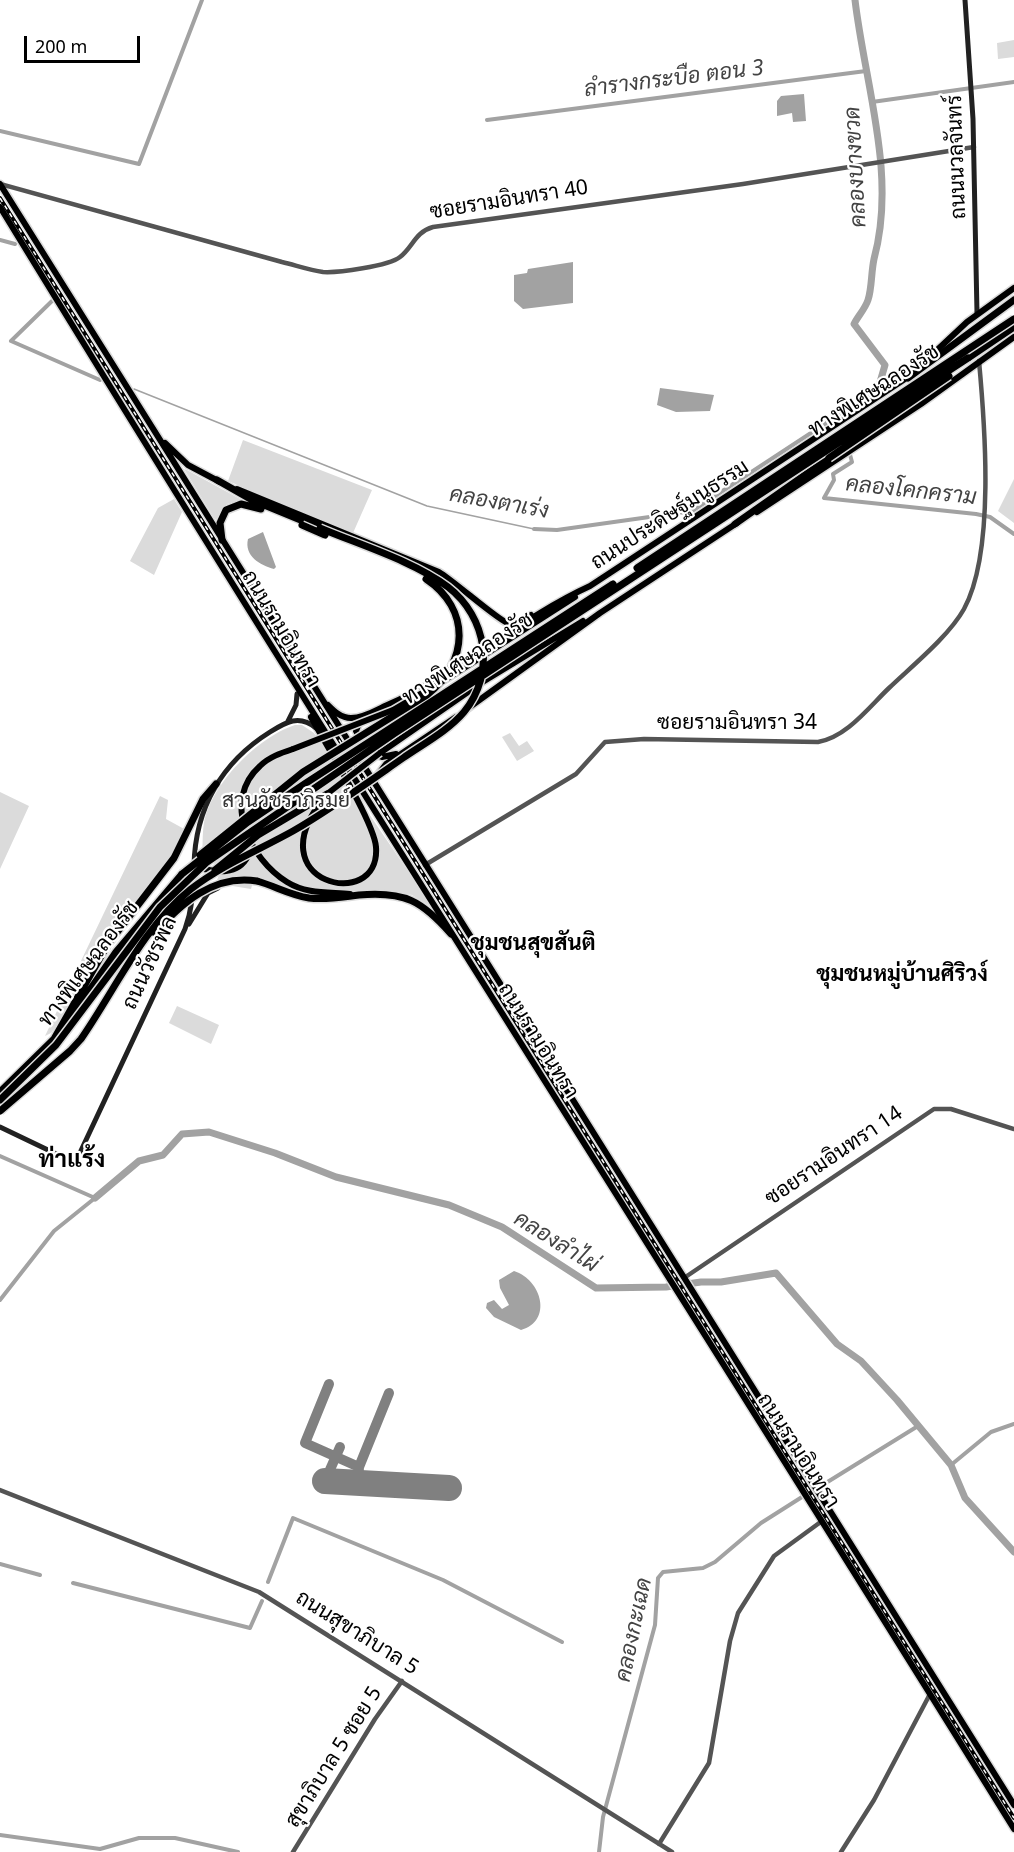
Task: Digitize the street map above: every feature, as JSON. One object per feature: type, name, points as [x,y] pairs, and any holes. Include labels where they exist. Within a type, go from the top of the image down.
[{"type":"highway","points":[[908,378],[1014,300]]},
{"type":"highway","name":"ทางพิเศษฉลองรัช","points":[[0,1092],[54,1039],[76,1012],[116,952],[182,874],[248,822],[393,729],[1014,319]]},
{"type":"highway","name":"ทางพิเศษฉลองรัช","points":[[0,1100],[57,1045],[160,907],[207,862],[395,733],[1014,327]]},
{"type":"highway","points":[[735,524],[959,369],[968,358]]},
{"type":"highway","points":[[206,878],[294,830],[420,747],[454,721],[465,711],[477,689],[484,659],[483,640],[471,612],[457,596],[429,576],[320,525],[252,501],[217,480]]},
{"type":"highway","points":[[182,874],[195,858],[235,824],[303,772],[428,695],[444,680],[455,660],[459,641],[457,620],[446,597],[436,585],[413,572],[255,507],[236,505],[226,510],[221,518],[222,540]]},
{"type":"highway","points":[[54,1039],[108,944],[174,858],[208,790],[216,784]]},
{"type":"highway","points":[[0,1111],[81,1039],[157,924],[188,892],[258,835],[327,794]]},
{"type":"highway","points":[[133,960],[162,926],[198,893],[226,880],[256,881],[289,894],[310,898],[343,898],[357,895],[395,896],[414,900],[433,913],[451,934]]},
{"type":"main road","name":"ถนนนวลจันทร์","points":[[965,0],[972,88],[977,313]]},
{"type":"main road","name":"ถนนรามอินทรา","points":[[0,184],[1014,1805]]},
{"type":"main road","name":"ถนนรามอินทรา","points":[[0,207],[451,934],[823,1521],[1014,1829]]},
{"type":"main road","name":"ถนนประดิษฐ์มนูธรรม","points":[[364,716],[422,688],[558,602],[590,586],[908,378],[977,313],[1014,288]]},
{"type":"main road","name":"ถนนประดิษฐ์มนูธรรม","points":[[381,795],[376,775],[402,753],[600,613],[871,438],[1014,337]]},
{"type":"main road","points":[[853,414],[866,413],[873,417],[875,424],[871,438]]},
{"type":"main road","points":[[152,427],[188,465],[217,480]]},
{"type":"main road","points":[[184,502],[194,496]]},
{"type":"main road","points":[[320,525],[404,557],[446,576],[507,623],[521,620],[558,602]]},
{"type":"main road","points":[[357,895],[302,889],[287,882],[264,861],[242,825],[243,794],[260,765],[275,756],[393,710],[472,663],[590,586]]},
{"type":"main road","points":[[277,654],[297,694],[318,729],[367,821],[376,845],[376,859],[369,872],[357,882],[343,884],[332,882],[314,871],[301,846],[307,821],[327,794],[481,683],[548,640],[600,613]]},
{"type":"main road","points":[[297,694],[296,705],[288,721],[305,721],[318,729]]},
{"type":"main road","points":[[323,701],[345,717],[364,716]]},
{"type":"main road","points":[[364,716],[356,731],[366,750],[382,757],[402,753]]},
{"type":"main road","name":"ถนนวัชรพล","points":[[0,1127],[71,1161],[77,1158],[185,929],[194,892],[197,832],[204,807],[216,784],[244,751],[288,721]]},
{"type":"main road","points":[[194,867],[219,872],[242,866],[248,856],[249,839]]},
{"type":"main road","points":[[185,929],[208,893],[223,885],[214,879],[219,872]]},
{"type":"main road","points":[[609,1184],[620,1177]]},
{"type":"main road","points":[[707,1340],[718,1333]]},
{"type":"street","name":"ซอยรามอินทรา 40","points":[[0,184],[322,272],[393,262],[402,256],[419,233],[433,226],[575,205],[634,200],[974,147]]},
{"type":"street","name":"ซอยรามอินทรา 34","points":[[425,866],[576,774],[605,742],[644,739],[783,744],[818,742],[832,739],[874,702],[958,619],[971,591],[985,513],[979,361]]},
{"type":"street","name":"ซอยรามอินทรา 14","points":[[685,1280],[934,1109],[951,1109],[1014,1129]]},
{"type":"street","name":"ถนนสุขาภิบาล 5","points":[[0,1490],[259,1592],[672,1852]]},
{"type":"street","points":[[659,1844],[709,1763],[730,1641],[738,1613],[774,1556],[823,1521]]},
{"type":"street","name":"สุขาภิบาล 5 ซอย 5","points":[[294,1851],[375,1719],[402,1681]]},
{"type":"street","points":[[841,1852],[874,1800],[930,1694]]},
{"type":"green space","points":[[1014,40],[1014,57],[998,59],[997,43]]},
{"type":"green space","points":[[243,440],[372,490],[353,533],[228,481]]},
{"type":"green space","points":[[184,469],[242,500],[227,504],[216,520]]},
{"type":"green space","points":[[1014,479],[1014,523],[998,511]]},
{"type":"green space","points":[[174,499],[182,512],[154,575],[130,561],[158,508]]},
{"type":"green space","name":"สวนวัชราภิรมย์","points":[[295,725],[302,725],[314,733],[433,908],[412,895],[390,891],[341,891],[313,896],[254,878],[251,889],[220,884],[217,880],[219,875],[241,870],[249,859],[226,867],[202,860],[203,828],[208,808],[226,778],[238,764],[266,740]]},
{"type":"green space","points":[[510,733],[519,746],[527,741],[534,751],[517,761],[502,737]]},
{"type":"green space","points":[[0,792],[29,806],[0,869]]},
{"type":"green space","points":[[160,796],[168,800],[166,819],[186,830],[170,860],[118,924],[62,1019],[51,1033],[45,1036]]},
{"type":"green space","points":[[177,1006],[219,1025],[211,1044],[169,1023]]},
{"type":"shaded area","points":[[804,94],[806,121],[793,122],[792,113],[777,116],[777,101],[781,96]]},
{"type":"shaded area","points":[[573,262],[573,303],[523,309],[514,301],[514,275],[527,273],[528,269]]},
{"type":"shaded area","points":[[660,388],[714,395],[710,411],[676,412],[657,405]]},
{"type":"shaded area","points":[[263,532],[276,567],[274,569],[254,559],[248,550],[248,539]]},
{"type":"shaded area","points":[[514,1271],[531,1283],[540,1301],[537,1318],[531,1325],[521,1330],[494,1317],[486,1308],[487,1303],[494,1300],[502,1309],[509,1305],[500,1288],[499,1280]]},
{"type":"waterway","points":[[0,131],[139,164],[202,0]]},
{"type":"waterway","name":"คลองบางขวด","points":[[855,0],[877,130],[882,195],[880,227],[869,295],[854,324],[885,365],[878,389]]},
{"type":"waterway","name":"ลำรางกระบือ ตอน 3","points":[[487,120],[866,71]]},
{"type":"waterway","points":[[872,102],[1014,82]]},
{"type":"waterway","name":"คลองตาเร่ง","points":[[0,240],[15,244]]},
{"type":"waterway","name":"คลองตาเร่ง","points":[[52,301],[11,341],[100,380]]},
{"type":"waterway","name":"คลองตาเร่ง","points":[[134,389],[427,506],[534,529]]},
{"type":"waterway","name":"คลองตาเร่ง","points":[[534,529],[557,530],[692,511],[878,389]]},
{"type":"waterway","name":"คลองโคกคราม","points":[[849,451],[852,462],[833,474],[834,480],[824,498],[976,514],[990,517],[1014,534]]},
{"type":"waterway","name":"คลองลำไผ่","points":[[95,1198],[139,1161],[163,1155],[182,1134],[209,1132],[275,1153],[336,1177],[449,1205],[502,1227],[596,1288],[666,1287],[701,1282],[721,1282],[776,1273],[837,1344],[861,1361],[897,1400],[951,1465],[965,1498],[1014,1552]]},
{"type":"waterway","points":[[0,1156],[95,1198],[54,1231],[0,1300]]},
{"type":"waterway","points":[[951,1465],[991,1432],[1014,1424]]},
{"type":"waterway","name":"คลองกะเฉด","points":[[821,1486],[918,1426]]},
{"type":"waterway","name":"คลองกะเฉด","points":[[599,1852],[603,1817],[655,1625],[658,1578],[663,1572],[703,1568],[715,1562],[761,1523],[802,1497]]},
{"type":"waterway","points":[[268,1582],[293,1518],[443,1580],[562,1642]]},
{"type":"waterway","points":[[0,1564],[40,1575]]},
{"type":"waterway","points":[[73,1583],[250,1628],[262,1601]]},
{"type":"waterway","points":[[0,1835],[100,1849],[139,1838],[175,1838],[238,1852]]},
{"type":"taxiway","points":[[329,1384],[305,1443],[359,1467],[389,1393]]},
{"type":"taxiway","points":[[325,1481],[340,1447]]},
{"type":"taxiway","points":[[358,1483],[359,1467]]},
{"type":"runway","points":[[325,1481],[449,1488]]},
{"type":"railway","points":[[0,198],[1014,1818]]},
{"type":"district","name":"ชุมชนสุขสันติ","points":[[533,944]]},
{"type":"district","name":"ชุมชนหมู่บ้านศิริวง์","points":[[902,975]]},
{"type":"district","name":"ท่าแร้ง","points":[[72,1160]]}]
